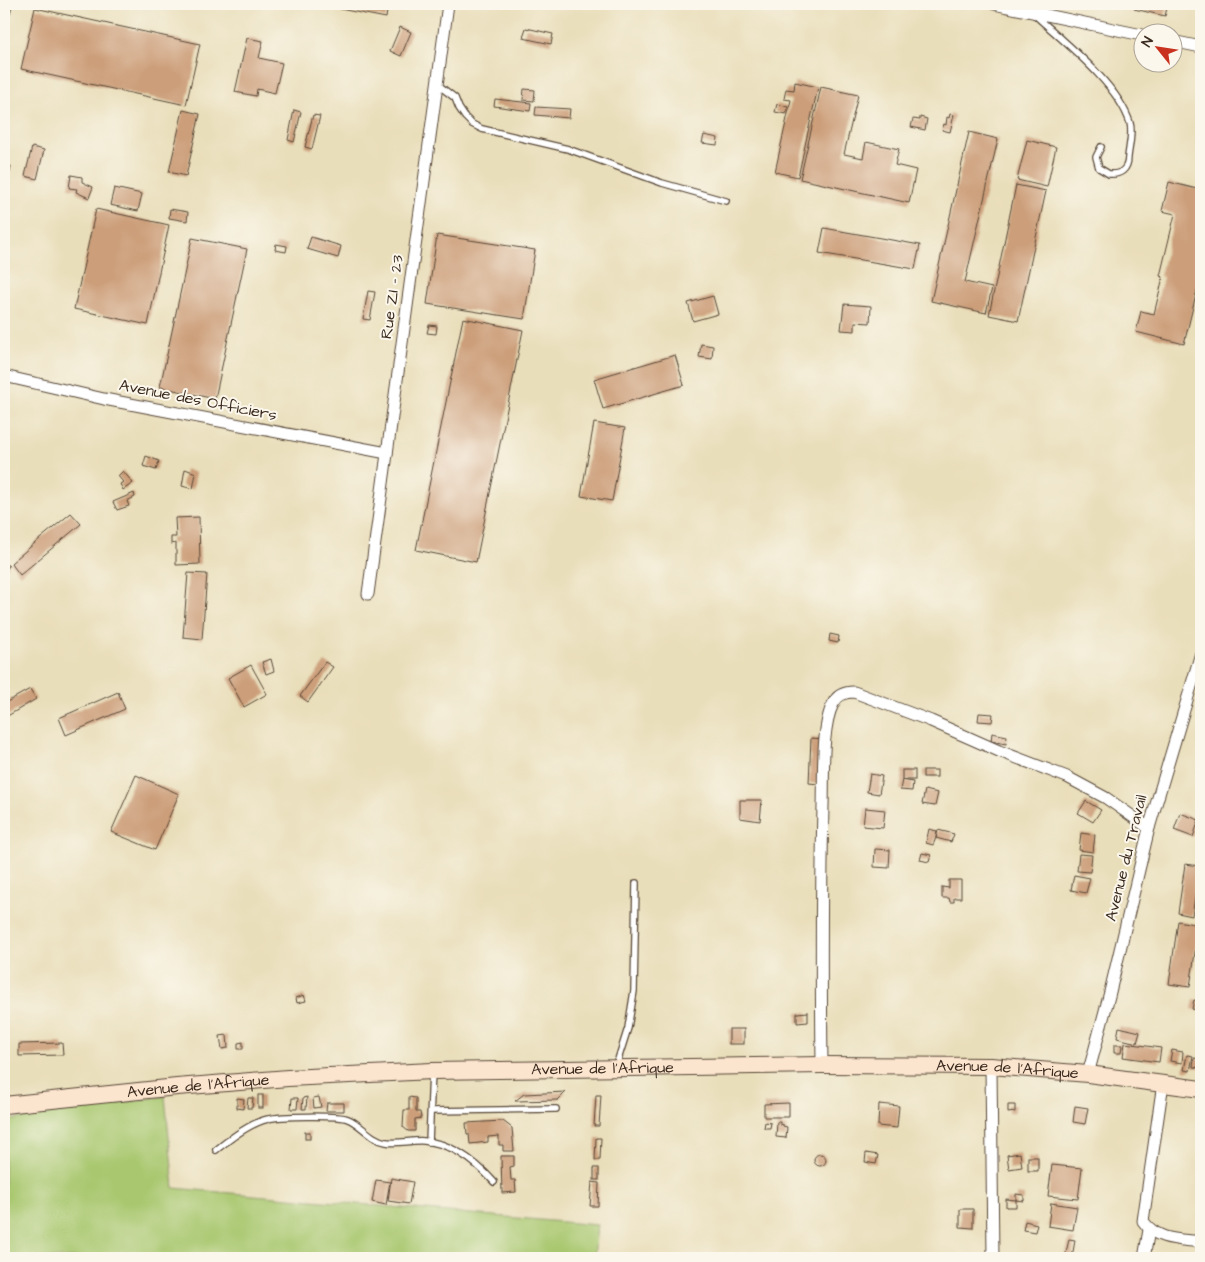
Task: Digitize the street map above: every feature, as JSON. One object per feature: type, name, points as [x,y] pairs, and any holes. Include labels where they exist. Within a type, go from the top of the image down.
[{"type":"main road","name":"Avenue de l'Afrique","points":[[4,1105],[288,1078],[432,1071],[822,1065],[990,1066],[1088,1074],[1201,1089]]},
{"type":"street","points":[[4,13],[6,4]]},
{"type":"street","name":"Rue ZI - 23","points":[[368,594],[448,4]]},
{"type":"street","points":[[994,4],[1132,33]]},
{"type":"street","points":[[1182,43],[1201,47]]},
{"type":"street","name":"Avenue des Officiers","points":[[4,376],[104,399],[387,453]]},
{"type":"street","name":"Avenue du Travail","points":[[1088,1074],[1149,828],[1201,653]]},
{"type":"street","points":[[822,1065],[820,962],[824,758],[828,721],[832,705],[838,696],[845,692],[854,692],[931,720],[999,751],[1067,777],[1106,798],[1149,828]]},
{"type":"street","points":[[990,1066],[993,1258]]},
{"type":"street","points":[[1163,1083],[1144,1221],[1149,1230],[1159,1236],[1201,1242]]},
{"type":"street","points":[[1144,1258],[1149,1230]]},
{"type":"lane","points":[[1031,11],[1098,74],[1122,105],[1130,125],[1128,162],[1125,169],[1120,173],[1109,174],[1099,168],[1096,157],[1100,147]]},
{"type":"lane","points":[[437,84],[455,98],[465,117],[472,124],[482,129],[568,150],[662,184],[726,202]]},
{"type":"lane","points":[[615,1068],[632,1008],[634,991],[636,883]]},
{"type":"lane","points":[[429,1142],[432,1071]]},
{"type":"lane","points":[[431,1111],[556,1109]]},
{"type":"lane","points":[[216,1150],[240,1132],[268,1119],[325,1116],[346,1118],[360,1125],[379,1140],[386,1142],[441,1143],[477,1164],[494,1182]]},
{"type":"green space","points":[[165,1096],[174,1188],[597,1225],[594,1258],[4,1258],[4,1121]]},
{"type":"building","points":[[341,4],[388,4],[386,18],[340,9]]},
{"type":"building","points":[[1135,4],[1168,4],[1165,16],[1134,9]]},
{"type":"building","points":[[35,8],[200,44],[186,105],[21,69]]},
{"type":"building","points":[[400,27],[411,32],[401,56],[390,51]]},
{"type":"building","points":[[526,28],[553,34],[551,44],[523,38]]},
{"type":"building","points":[[247,38],[263,41],[259,58],[282,63],[275,93],[257,89],[256,96],[235,92]]},
{"type":"building","points":[[795,82],[818,87],[798,177],[775,172],[791,100],[784,99],[786,89],[794,90]]},
{"type":"building","points":[[821,87],[858,95],[844,154],[863,158],[866,142],[899,149],[895,165],[916,170],[909,203],[800,179]]},
{"type":"building","points":[[524,89],[535,90],[534,101],[523,100]]},
{"type":"building","points":[[495,99],[531,103],[530,111],[494,106]]},
{"type":"building","points":[[777,104],[788,107],[786,114],[775,112]]},
{"type":"building","points":[[536,107],[570,109],[569,118],[535,115]]},
{"type":"building","points":[[183,110],[200,114],[186,176],[169,172]]},
{"type":"building","points":[[294,110],[301,112],[294,142],[288,140]]},
{"type":"building","points":[[950,114],[954,115],[950,132],[942,130]]},
{"type":"building","points":[[313,115],[320,116],[312,149],[305,147]]},
{"type":"building","points":[[920,117],[927,119],[925,130],[911,127],[913,119],[920,120]]},
{"type":"building","points":[[969,132],[998,139],[965,282],[992,288],[986,313],[931,301]]},
{"type":"building","points":[[704,135],[718,138],[717,145],[702,143]]},
{"type":"building","points":[[1027,140],[1056,147],[1047,187],[1017,180]]},
{"type":"building","points":[[32,147],[44,150],[37,179],[25,176]]},
{"type":"building","points":[[4,164],[11,166],[9,175],[4,174]]},
{"type":"building","points":[[71,175],[82,177],[82,182],[93,187],[89,198],[76,192],[77,189],[69,188]]},
{"type":"building","points":[[1169,182],[1201,190],[1201,274],[1184,344],[1136,332],[1141,311],[1154,314],[1163,277],[1160,276],[1175,214],[1162,211]]},
{"type":"building","points":[[1016,185],[1046,191],[1018,321],[989,315]]},
{"type":"building","points":[[114,188],[142,194],[138,211],[110,205]]},
{"type":"building","points":[[96,209],[169,225],[148,325],[74,309]]},
{"type":"building","points":[[170,209],[188,212],[187,221],[169,218]]},
{"type":"building","points":[[824,228],[920,245],[915,269],[819,253]]},
{"type":"building","points":[[437,235],[535,250],[524,319],[427,304]]},
{"type":"building","points":[[311,237],[341,246],[338,258],[307,249]]},
{"type":"building","points":[[192,238],[247,249],[215,399],[160,387]]},
{"type":"building","points":[[276,244],[287,246],[286,252],[275,250]]},
{"type":"building","points":[[368,291],[375,292],[370,320],[363,319]]},
{"type":"building","points":[[713,296],[718,314],[693,321],[688,303]]},
{"type":"building","points":[[844,304],[871,306],[870,323],[855,322],[855,331],[841,330]]},
{"type":"building","points":[[463,318],[523,330],[476,562],[416,550]]},
{"type":"building","points":[[429,325],[437,326],[436,334],[427,333]]},
{"type":"building","points":[[701,344],[713,346],[712,359],[699,357]]},
{"type":"building","points":[[675,355],[684,385],[603,409],[594,379]]},
{"type":"building","points":[[594,423],[625,428],[612,501],[581,496]]},
{"type":"building","points":[[146,456],[159,461],[156,470],[143,466]]},
{"type":"building","points":[[185,469],[196,473],[193,489],[182,486]]},
{"type":"building","points":[[123,471],[133,483],[123,490],[120,484],[123,482],[118,476]]},
{"type":"building","points":[[134,493],[135,497],[127,501],[129,506],[117,510],[113,502]]},
{"type":"building","points":[[71,513],[81,524],[20,575],[11,563]]},
{"type":"building","points":[[199,517],[200,564],[176,565],[176,543],[171,544],[171,537],[176,537],[175,518]]},
{"type":"building","points":[[4,563],[9,566],[4,573]]},
{"type":"building","points":[[188,573],[207,574],[202,639],[183,637]]},
{"type":"building","points":[[830,634],[839,636],[838,643],[829,641]]},
{"type":"building","points":[[271,659],[274,671],[266,674],[262,662]]},
{"type":"building","points":[[325,662],[333,667],[308,702],[300,696]]},
{"type":"building","points":[[251,665],[267,694],[244,707],[228,678]]},
{"type":"building","points":[[30,689],[36,699],[4,718],[4,701],[5,703]]},
{"type":"building","points":[[118,692],[125,709],[66,735],[59,718]]},
{"type":"building","points":[[979,713],[993,714],[992,722],[978,721]]},
{"type":"building","points":[[992,733],[1007,736],[1006,744],[991,741]]},
{"type":"building","points":[[811,738],[823,739],[818,784],[809,783]]},
{"type":"building","points":[[1201,763],[1201,776],[1196,773]]},
{"type":"building","points":[[902,770],[915,770],[915,780],[902,780]]},
{"type":"building","points":[[923,770],[937,770],[937,777],[923,777]]},
{"type":"building","points":[[870,774],[882,776],[879,794],[867,792]]},
{"type":"building","points":[[136,775],[179,794],[155,850],[111,832]]},
{"type":"building","points":[[902,780],[913,782],[912,791],[900,790]]},
{"type":"building","points":[[925,790],[938,793],[935,806],[922,804]]},
{"type":"building","points":[[740,800],[762,800],[760,821],[740,818]]},
{"type":"building","points":[[1086,801],[1101,810],[1093,822],[1078,813]]},
{"type":"building","points":[[865,808],[885,810],[883,828],[863,826]]},
{"type":"building","points":[[1180,813],[1199,820],[1193,837],[1174,830]]},
{"type":"building","points":[[929,829],[937,831],[933,845],[926,843]]},
{"type":"building","points":[[938,830],[954,834],[951,842],[936,838]]},
{"type":"building","points":[[1081,833],[1095,835],[1093,852],[1079,850]]},
{"type":"building","points":[[875,849],[890,850],[889,868],[874,867]]},
{"type":"building","points":[[922,853],[931,855],[929,862],[920,860]]},
{"type":"building","points":[[1079,854],[1092,855],[1090,872],[1077,871]]},
{"type":"building","points":[[1185,864],[1200,866],[1192,916],[1178,913]]},
{"type":"building","points":[[1074,875],[1090,878],[1086,893],[1071,890]]},
{"type":"building","points":[[949,880],[961,880],[961,898],[954,898],[954,902],[950,902],[949,898],[942,898],[942,887],[949,888]]},
{"type":"building","points":[[1178,921],[1199,925],[1190,987],[1169,984]]},
{"type":"building","points":[[304,995],[306,1001],[297,1003],[296,998]]},
{"type":"building","points":[[1194,1000],[1201,1001],[1201,1011],[1192,1009]]},
{"type":"building","points":[[808,1012],[808,1022],[797,1023],[797,1013]]},
{"type":"building","points":[[1119,1027],[1140,1032],[1137,1043],[1117,1038]]},
{"type":"building","points":[[729,1029],[744,1029],[744,1044],[729,1044]]},
{"type":"building","points":[[227,1035],[228,1048],[222,1049],[220,1036]]},
{"type":"building","points":[[243,1042],[243,1049],[238,1049],[238,1043]]},
{"type":"building","points":[[62,1043],[63,1055],[19,1056],[19,1044]]},
{"type":"building","points":[[1125,1043],[1161,1048],[1159,1062],[1123,1057]]},
{"type":"building","points":[[1114,1045],[1122,1045],[1121,1053],[1114,1053]]},
{"type":"building","points":[[1172,1050],[1183,1052],[1182,1063],[1170,1061]]},
{"type":"building","points":[[1187,1055],[1193,1056],[1190,1071],[1184,1070]]},
{"type":"building","points":[[1194,1058],[1201,1059],[1201,1068],[1193,1067]]},
{"type":"building","points":[[566,1092],[558,1100],[515,1101],[524,1094]]},
{"type":"building","points":[[258,1095],[263,1095],[263,1108],[258,1108]]},
{"type":"building","points":[[596,1095],[601,1095],[599,1126],[594,1126]]},
{"type":"building","points":[[307,1097],[306,1109],[302,1109],[303,1098]]},
{"type":"building","points":[[319,1097],[321,1107],[314,1108],[313,1098]]},
{"type":"building","points":[[409,1097],[416,1098],[416,1112],[420,1112],[421,1118],[415,1119],[415,1131],[408,1131],[403,1127],[404,1110],[409,1110]]},
{"type":"building","points":[[237,1098],[244,1099],[243,1109],[237,1108]]},
{"type":"building","points":[[248,1098],[253,1098],[252,1108],[247,1108]]},
{"type":"building","points":[[292,1098],[298,1098],[297,1109],[291,1109]]},
{"type":"building","points":[[327,1103],[344,1103],[344,1111],[326,1111]]},
{"type":"building","points":[[789,1103],[789,1117],[764,1117],[764,1104]]},
{"type":"building","points":[[879,1104],[899,1106],[897,1128],[878,1126]]},
{"type":"building","points":[[1008,1105],[1015,1105],[1015,1112],[1008,1113]]},
{"type":"building","points":[[1075,1106],[1088,1108],[1085,1124],[1073,1122]]},
{"type":"building","points":[[503,1121],[512,1128],[514,1151],[503,1151],[503,1145],[499,1145],[499,1136],[488,1137],[488,1142],[470,1144],[466,1123]]},
{"type":"building","points":[[765,1122],[771,1123],[770,1128],[764,1128]]},
{"type":"building","points":[[777,1122],[787,1127],[786,1138],[776,1137]]},
{"type":"building","points":[[305,1132],[310,1132],[310,1139],[305,1139]]},
{"type":"building","points":[[596,1138],[601,1138],[600,1160],[595,1160]]},
{"type":"building","points":[[866,1153],[878,1155],[876,1164],[865,1162]]},
{"type":"building","points":[[1020,1153],[1022,1167],[1009,1169],[1007,1155]]},
{"type":"building","points":[[820,1154],[826,1160],[820,1166],[814,1160]]},
{"type":"building","points":[[501,1156],[514,1156],[514,1166],[510,1167],[511,1180],[515,1180],[516,1192],[502,1193]]},
{"type":"building","points":[[1028,1157],[1038,1157],[1038,1171],[1028,1171]]},
{"type":"building","points":[[1052,1165],[1082,1168],[1078,1199],[1048,1196]]},
{"type":"building","points":[[594,1168],[599,1168],[599,1180],[594,1180]]},
{"type":"building","points":[[391,1178],[413,1182],[409,1204],[388,1201]]},
{"type":"building","points":[[376,1180],[390,1182],[386,1205],[372,1202]]},
{"type":"building","points":[[592,1182],[599,1183],[598,1206],[590,1206]]},
{"type":"building","points":[[1016,1194],[1024,1195],[1024,1201],[1016,1200]]},
{"type":"building","points":[[1006,1199],[1016,1200],[1016,1207],[1006,1207]]},
{"type":"building","points":[[1051,1203],[1077,1207],[1073,1230],[1048,1226]]},
{"type":"building","points":[[960,1209],[973,1209],[973,1228],[960,1227]]},
{"type":"building","points":[[1025,1221],[1037,1224],[1035,1232],[1023,1230]]},
{"type":"building","points":[[1069,1239],[1075,1240],[1072,1258],[1065,1258]]}]
